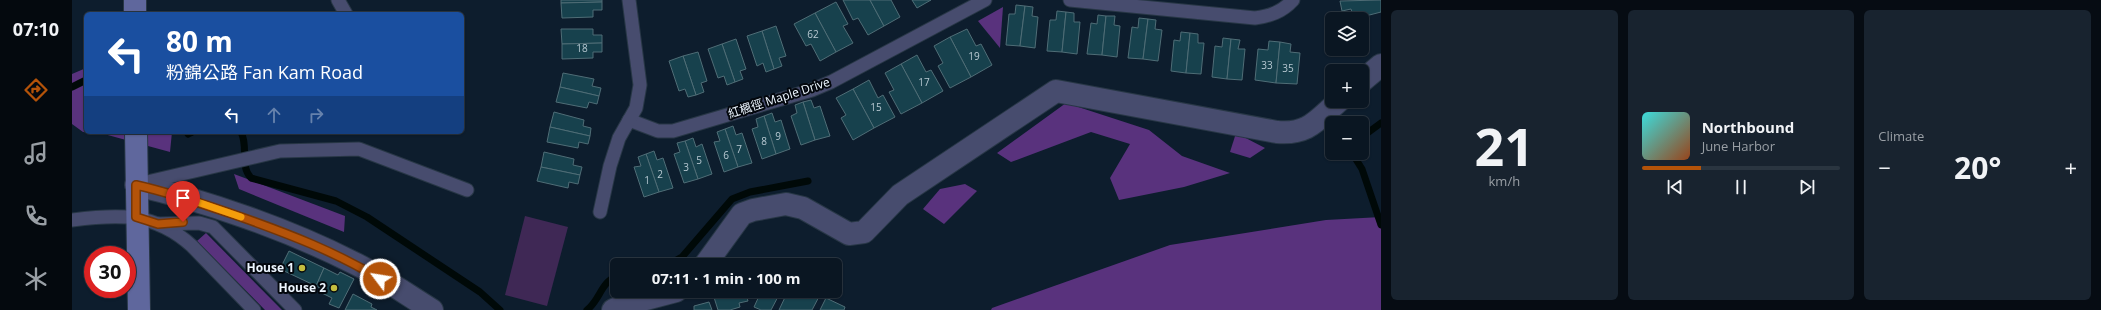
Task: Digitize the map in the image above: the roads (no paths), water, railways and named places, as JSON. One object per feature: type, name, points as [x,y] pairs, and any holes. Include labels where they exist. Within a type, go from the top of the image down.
[{"type":"main road","points":[[135,0],[135,12]]},
{"type":"main road","points":[[136,134],[136,217],[139,310]]},
{"type":"street","points":[[1369,75],[1381,65]]},
{"type":"street","points":[[710,258],[742,214],[753,210],[786,204],[803,208],[849,234],[864,232],[900,195],[1056,91],[1277,132],[1292,133],[1307,129],[1331,108]]},
{"type":"street","points":[[136,185],[181,196],[286,232],[354,263],[432,310]]},
{"type":"street","points":[[613,310],[627,304],[650,298]]},
{"type":"lane","points":[[338,0],[345,12]]},
{"type":"lane","points":[[600,212],[610,166],[619,138],[636,108],[640,85],[629,0]]},
{"type":"lane","name":"紅楓徑 Maple Drive","points":[[629,120],[658,131],[673,131],[812,90],[831,82],[985,0]]},
{"type":"lane","points":[[1070,0],[1255,18],[1269,16],[1282,9],[1293,0]]},
{"type":"lane","points":[[136,185],[280,152],[360,149],[468,190]]},
{"type":"lane","points":[[72,220],[111,215],[136,217],[158,224],[172,231],[192,246],[254,310]]},
{"type":"lane","points":[[158,224],[199,222],[213,227],[295,310]]},
{"type":"waterway","points":[[72,87],[84,81]]},
{"type":"waterway","points":[[1369,132],[1381,123]]},
{"type":"waterway","points":[[242,134],[247,173],[251,178],[336,201],[367,217],[480,292],[500,310]]},
{"type":"waterway","points":[[1356,160],[1362,169],[1381,225]]},
{"type":"waterway","points":[[680,258],[732,199],[750,192],[808,181]]},
{"type":"waterway","points":[[587,310],[595,301],[607,282],[610,280]]},
{"type":"place","name":"House 1","points":[[302,268]]},
{"type":"place","name":"House 2","points":[[334,288]]}]
